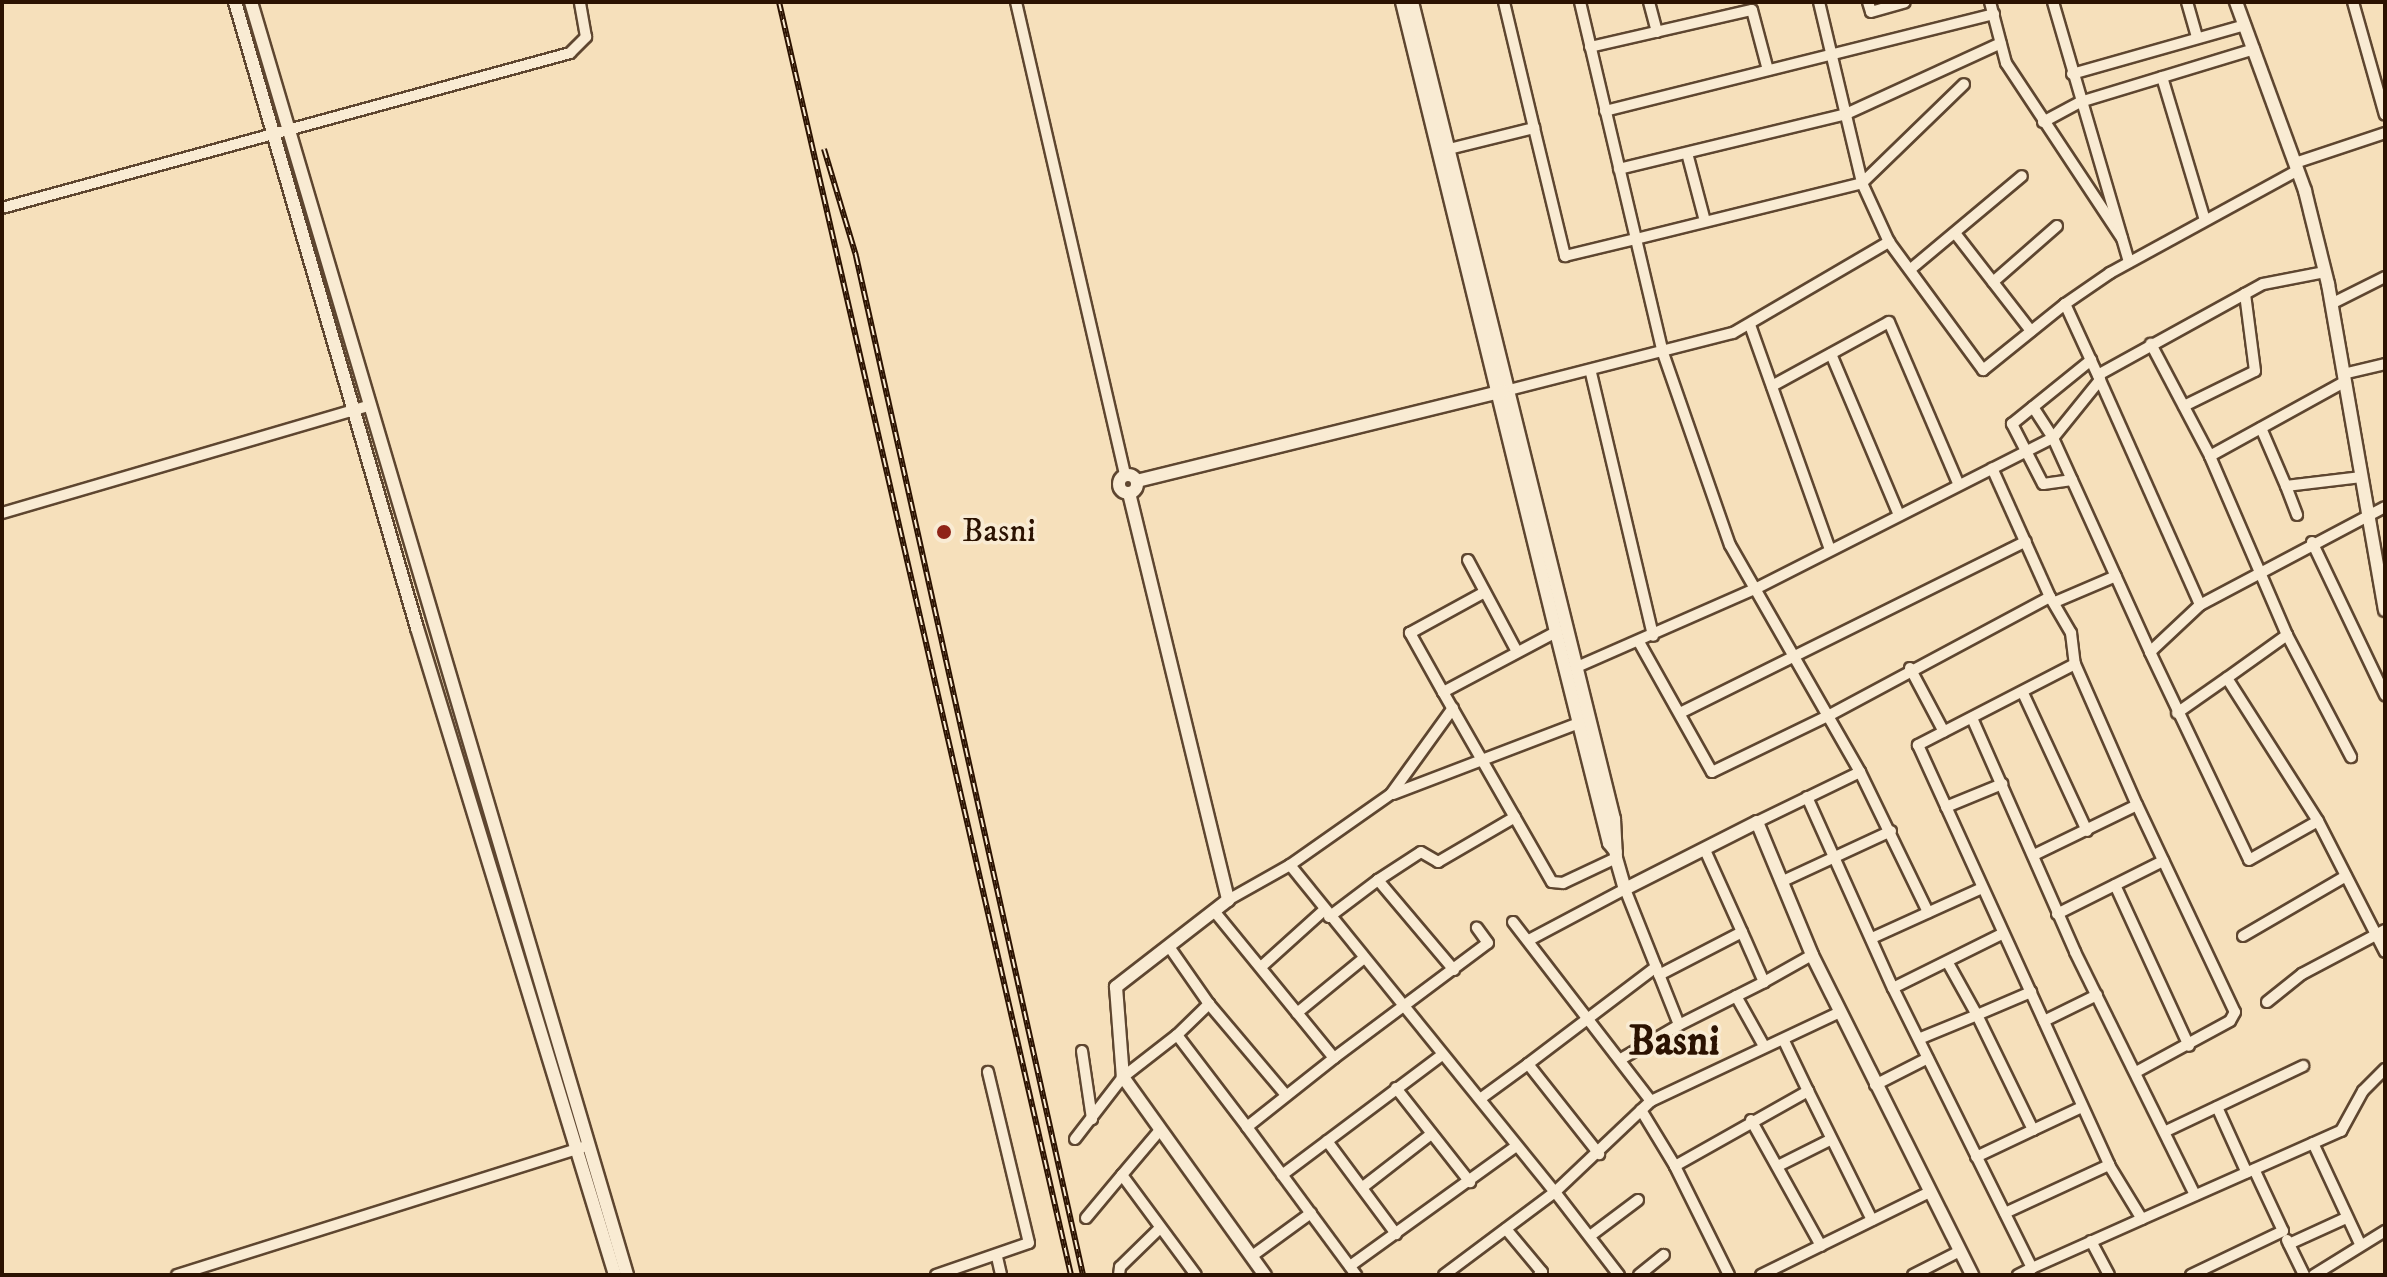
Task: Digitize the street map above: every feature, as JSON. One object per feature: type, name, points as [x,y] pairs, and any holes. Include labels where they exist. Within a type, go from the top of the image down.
[{"type":"street","points":[[235,2],[282,133],[368,406],[615,1275]]},
{"type":"street","points":[[251,2],[354,411],[581,1147],[627,1275]]},
{"type":"street","points":[[2,208],[570,53],[586,37],[580,2]]},
{"type":"street","points":[[1016,2],[1125,475],[1118,485],[1129,493],[1228,900]]},
{"type":"street","points":[[1402,2],[1577,667],[1614,819],[1616,855],[1625,889],[1679,1025]]},
{"type":"street","points":[[1412,2],[1449,149],[1453,187]]},
{"type":"street","points":[[1504,2],[1565,256],[1862,183],[1964,84]]},
{"type":"street","points":[[1580,2],[1663,353],[1730,545],[1860,772],[1928,912]]},
{"type":"street","points":[[1649,2],[1657,32]]},
{"type":"street","points":[[1819,2],[1862,183],[1889,242],[1912,268],[1983,370],[2065,304],[2129,262],[2296,166],[2385,133]]},
{"type":"street","points":[[1868,2],[1871,12],[1905,2]]},
{"type":"street","points":[[1990,2],[2006,63],[2122,238]]},
{"type":"street","points":[[2053,2],[2129,262]]},
{"type":"street","points":[[2187,2],[2197,38]]},
{"type":"street","points":[[2236,2],[2296,166],[2325,272],[2385,610]]},
{"type":"street","points":[[2353,2],[2385,115]]},
{"type":"street","points":[[1590,47],[1752,10],[1768,70]]},
{"type":"street","points":[[1605,111],[1994,14]]},
{"type":"street","points":[[2072,74],[2245,25]]},
{"type":"street","points":[[1619,169],[1846,114],[2001,43]]},
{"type":"street","points":[[2043,122],[2080,102],[2254,49]]},
{"type":"street","points":[[2162,77],[2205,220]]},
{"type":"street","points":[[1449,149],[1534,128]]},
{"type":"street","points":[[1687,153],[1705,221]]},
{"type":"street","points":[[1912,268],[2022,176]]},
{"type":"street","points":[[1993,282],[2057,226]]},
{"type":"street","points":[[1955,233],[2031,331]]},
{"type":"street","points":[[1125,475],[1137,481],[1503,391],[1591,373],[1663,353],[1750,325],[1889,242]]},
{"type":"street","points":[[1577,667],[1755,589],[2053,438],[2099,377],[2151,344],[2263,284],[2325,272]]},
{"type":"street","points":[[2331,304],[2385,277]]},
{"type":"street","points":[[2184,406],[2255,371],[2245,294]]},
{"type":"street","points":[[2065,304],[2200,605]]},
{"type":"street","points":[[1772,386],[1889,322],[1959,485]]},
{"type":"street","points":[[1750,325],[1830,550]]},
{"type":"street","points":[[2151,344],[2210,456],[2287,635],[2351,757]]},
{"type":"street","points":[[1831,354],[1899,515]]},
{"type":"street","points":[[2072,480],[2043,484],[2012,424],[2091,360]]},
{"type":"street","points":[[2210,456],[2344,378],[2385,364]]},
{"type":"street","points":[[1591,373],[1653,636]]},
{"type":"street","points":[[1503,391],[1556,632],[1609,843],[1616,855]]},
{"type":"street","points":[[2,513],[368,406]]},
{"type":"street","points":[[2033,407],[2053,438],[2177,713],[2249,860],[2318,821]]},
{"type":"street","points":[[2261,428],[2297,515]]},
{"type":"street","points":[[1992,468],[2071,633],[2075,664],[2137,805],[2235,1012],[2230,1021],[2189,1046],[2138,1071]]},
{"type":"street","points":[[2286,486],[2361,477]]},
{"type":"street","points":[[1129,493],[1137,481]]},
{"type":"street","points":[[2150,652],[2200,605],[2261,569],[2385,507]]},
{"type":"street","points":[[1680,713],[2026,541]]},
{"type":"street","points":[[2312,542],[2385,695]]},
{"type":"street","points":[[1468,560],[1516,650]]},
{"type":"street","points":[[1639,642],[1712,772],[1828,716],[1910,668],[2053,599],[2116,576]]},
{"type":"street","points":[[1485,592],[1410,633],[1556,885],[1616,855]]},
{"type":"street","points":[[1443,692],[1516,650],[1556,632]]},
{"type":"street","points":[[2177,713],[2287,635]]},
{"type":"street","points":[[2075,664],[1918,745],[2109,1165],[2142,1219]]},
{"type":"street","points":[[1910,668],[1944,732]]},
{"type":"street","points":[[2227,678],[2318,821],[2346,876],[2381,932],[2385,952]]},
{"type":"street","points":[[2023,693],[2087,831]]},
{"type":"street","points":[[1391,794],[1453,708]]},
{"type":"street","points":[[1972,718],[2057,914],[2138,1071],[2195,1195]]},
{"type":"street","points":[[1260,1273],[1252,1256],[1123,1077],[1116,987],[1228,900],[1290,865],[1391,794],[1579,723]]},
{"type":"street","points":[[1529,940],[1860,772]]},
{"type":"street","points":[[1946,807],[2002,784]]},
{"type":"street","points":[[1807,797],[1893,988],[1921,1038],[2032,1268]]},
{"type":"street","points":[[2034,855],[2137,805]]},
{"type":"street","points":[[1261,967],[1326,914],[1421,852],[1438,862],[1515,817]]},
{"type":"street","points":[[1757,822],[1812,955],[1972,1275]]},
{"type":"street","points":[[1783,881],[1891,831]]},
{"type":"street","points":[[1705,850],[1764,982]]},
{"type":"street","points":[[2057,914],[2163,861]]},
{"type":"street","points":[[1290,865],[1326,914],[1480,1099],[1619,1275]]},
{"type":"street","points":[[2243,936],[2346,876]]},
{"type":"street","points":[[1378,880],[1454,970]]},
{"type":"street","points":[[2115,885],[2189,1046]]},
{"type":"street","points":[[1872,938],[1982,888]]},
{"type":"street","points":[[1215,912],[1334,1058]]},
{"type":"street","points":[[1513,922],[1651,1101]]},
{"type":"street","points":[[1247,1127],[1488,943],[1477,928]]},
{"type":"street","points":[[1480,1099],[1587,1019],[1658,971],[1742,932]]},
{"type":"street","points":[[2267,1002],[2302,974],[2381,932]]},
{"type":"street","points":[[1893,988],[2002,934]]},
{"type":"street","points":[[1170,948],[1209,1004],[1286,1095]]},
{"type":"street","points":[[1621,1059],[1812,955]]},
{"type":"street","points":[[1297,1013],[1364,958]]},
{"type":"street","points":[[1948,963],[2033,1130]]},
{"type":"street","points":[[1921,1038],[2031,992]]},
{"type":"street","points":[[2044,1021],[2097,995]]},
{"type":"street","points":[[1736,996],[1764,1046]]},
{"type":"street","points":[[1075,1139],[1123,1077],[1177,1035],[1209,1004]]},
{"type":"street","points":[[1444,1275],[1555,1192],[1599,1154],[1651,1101],[1840,1012]]},
{"type":"street","points":[[1177,1035],[1353,1271],[1396,1234],[1515,1147]]},
{"type":"street","points":[[1784,1041],[1872,1220]]},
{"type":"street","points":[[1082,1051],[1092,1119]]},
{"type":"street","points":[[1282,1175],[1442,1055]]},
{"type":"street","points":[[1875,1085],[1928,1058]]},
{"type":"street","points":[[1528,1064],[1599,1154]]},
{"type":"street","points":[[2166,1131],[2303,1066]]},
{"type":"street","points":[[2018,1275],[2341,1131],[2363,1091],[2385,1069]]},
{"type":"street","points":[[936,1275],[1028,1245],[1029,1237],[988,1072]]},
{"type":"street","points":[[1396,1088],[1470,1182]]},
{"type":"street","points":[[1675,1166],[1751,1120],[1808,1091]]},
{"type":"street","points":[[1976,1157],[2082,1107]]},
{"type":"street","points":[[2217,1107],[2304,1275]]},
{"type":"street","points":[[1641,1110],[1675,1166],[1729,1275]]},
{"type":"street","points":[[1751,1120],[1821,1246]]},
{"type":"street","points":[[1086,1218],[1160,1130]]},
{"type":"street","points":[[1363,1187],[1430,1135]]},
{"type":"street","points":[[1778,1166],[1830,1140]]},
{"type":"street","points":[[1327,1141],[1396,1234]]},
{"type":"street","points":[[2313,1143],[2360,1244]]},
{"type":"street","points":[[177,1275],[581,1147]]},
{"type":"street","points":[[2005,1213],[2109,1165]]},
{"type":"street","points":[[1122,1175],[1196,1275]]},
{"type":"street","points":[[1761,1275],[1930,1192]]},
{"type":"street","points":[[1590,1236],[1638,1200]]},
{"type":"street","points":[[1252,1256],[1311,1213]]},
{"type":"street","points":[[2289,1244],[2346,1218]]},
{"type":"street","points":[[1119,1275],[1120,1267],[1160,1228]]},
{"type":"street","points":[[1506,1229],[1542,1274]]},
{"type":"street","points":[[2191,1275],[2205,1272],[2283,1231]]},
{"type":"street","points":[[2314,1275],[2385,1231]]},
{"type":"street","points":[[2091,1241],[2109,1275]]},
{"type":"street","points":[[1913,1275],[1960,1251]]},
{"type":"street","points":[[1639,1275],[1664,1255]]},
{"type":"street","points":[[997,1257],[1001,1275]]},
{"type":"railway","points":[[779,2],[1071,1275]]},
{"type":"railway","points":[[824,149],[856,256],[1083,1275]]},
{"type":"place","name":"Basni","points":[[944,532]]},
{"type":"district","name":"Basni","points":[[1674,1042]]}]
